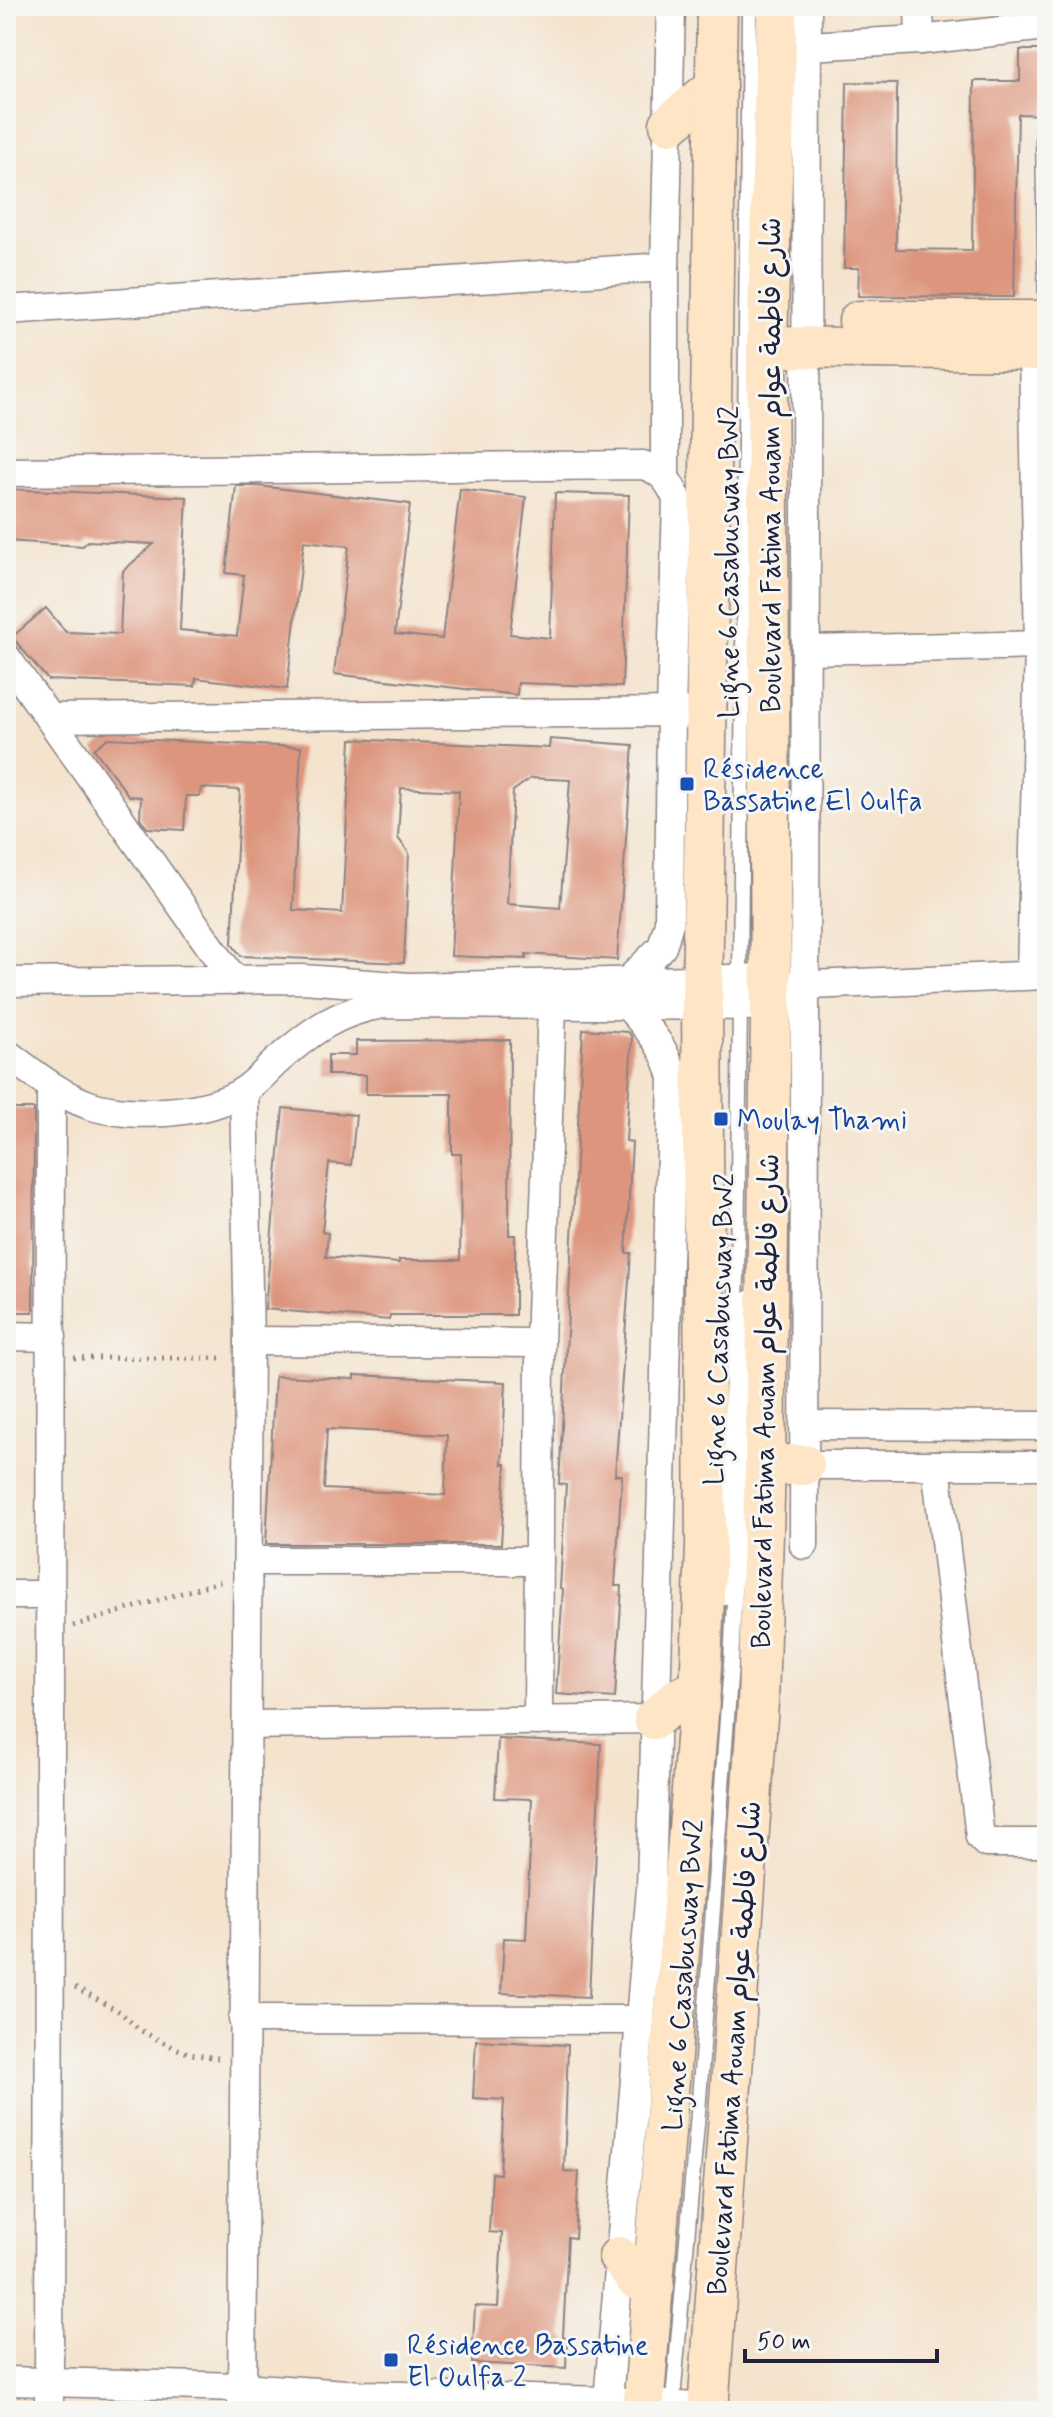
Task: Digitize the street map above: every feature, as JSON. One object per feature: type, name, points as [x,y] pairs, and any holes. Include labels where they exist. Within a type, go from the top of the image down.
[{"type":"main road","name":"Boulevard Fatima Aouam شارع فاطمة عوام","points":[[665,2408],[758,1703],[765,1465],[750,991],[689,712],[717,6]]},
{"type":"main road","name":"Boulevard Fatima Aouam شارع فاطمة عوام","points":[[665,2408],[654,2287],[700,1689],[706,1547],[750,991],[787,334],[777,6]]},
{"type":"main road","points":[[670,124],[716,86]]},
{"type":"main road","points":[[787,334],[1043,336]]},
{"type":"main road","points":[[765,1465],[804,1465]]},
{"type":"main road","points":[[654,1719],[678,1698],[700,1689]]},
{"type":"main road","points":[[619,2257],[636,2279],[654,2287]]},
{"type":"street","points":[[665,478],[665,267],[671,6]]},
{"type":"street","points":[[804,1545],[804,1425],[750,991],[806,650],[787,334],[807,46],[807,6]]},
{"type":"street","points":[[919,6],[920,40]]},
{"type":"street","points":[[807,46],[920,40],[1047,26]]},
{"type":"street","points":[[6,310],[665,267]]},
{"type":"street","points":[[6,982],[303,979],[409,987],[628,993],[750,991],[1039,975],[1043,336]]},
{"type":"street","points":[[6,472],[643,465],[656,469],[677,499],[689,712],[669,923],[662,947],[628,993],[552,1006],[384,1004],[363,1008],[339,1015],[292,1048],[244,1091],[205,1106],[159,1113],[90,1106],[51,1088],[6,1053]]},
{"type":"street","points":[[806,650],[1043,645]]},
{"type":"street","points":[[6,657],[234,980]]},
{"type":"street","points":[[49,718],[689,712]]},
{"type":"street","points":[[6,2381],[48,2381],[242,2399],[362,2395],[665,2408],[619,2257],[651,1888],[673,1079],[658,1042],[628,993]]},
{"type":"street","points":[[538,1721],[540,1343],[552,1006]]},
{"type":"street","points":[[49,2411],[51,1088]]},
{"type":"street","points":[[242,2399],[249,1349],[244,1091]]},
{"type":"street","points":[[6,1336],[52,1348]]},
{"type":"street","points":[[249,1349],[540,1343]]},
{"type":"street","points":[[804,1425],[1047,1426]]},
{"type":"street","points":[[804,1465],[1047,1465]]},
{"type":"street","points":[[936,1465],[980,1837],[986,1843],[1047,1843]]},
{"type":"street","points":[[248,1567],[539,1561]]},
{"type":"street","points":[[6,1595],[51,1595]]},
{"type":"street","points":[[247,1725],[654,1719]]},
{"type":"street","points":[[243,2019],[641,2020]]},
{"type":"lane","name":"Ligne 6 Casabusway BW2","points":[[749,6],[750,991]]},
{"type":"lane","name":"Ligne 6 Casabusway BW2","points":[[665,2408],[722,1666],[750,991],[758,6]]},
{"type":"lane","points":[[1043,132],[1043,336]]},
{"type":"path","points":[[52,1348],[249,1349]]},
{"type":"path","points":[[51,1633],[248,1567]]},
{"type":"path","points":[[50,1974],[120,2012],[138,2029],[166,2044],[190,2054],[243,2062]]},
{"type":"building","points":[[1020,50],[1047,50],[1047,115],[1018,114],[1014,297],[858,296],[859,268],[844,268],[847,82],[897,83],[896,249],[972,250],[974,81],[1020,81]]},
{"type":"building","points":[[236,486],[410,504],[395,634],[442,639],[460,489],[526,497],[510,634],[550,638],[555,493],[629,495],[622,687],[518,683],[517,695],[334,674],[349,546],[304,541],[287,689],[196,678],[195,686],[48,680],[12,637],[46,608],[66,632],[120,634],[123,571],[154,544],[88,541],[83,546],[6,541],[6,489],[187,497],[180,630],[237,636],[244,575],[226,573]]},
{"type":"building","points":[[108,738],[301,747],[293,910],[342,913],[351,739],[549,748],[550,739],[633,745],[617,960],[526,954],[526,959],[451,956],[459,791],[401,788],[398,838],[409,853],[404,963],[241,956],[232,944],[240,790],[201,788],[200,796],[186,796],[184,830],[147,828],[140,818],[141,797],[129,796],[94,749]],"holes":[[[531,778],[570,780],[560,908],[507,904],[513,791]]]},
{"type":"building","points":[[583,1029],[628,1032],[632,1037],[626,1141],[632,1142],[626,1253],[631,1253],[615,1475],[622,1475],[615,1586],[622,1586],[615,1698],[556,1694],[566,1485],[559,1484]]},
{"type":"building","points":[[510,1040],[509,1235],[515,1235],[515,1315],[390,1315],[389,1320],[265,1309],[283,1108],[356,1115],[351,1165],[329,1163],[322,1232],[328,1233],[326,1257],[399,1263],[399,1260],[460,1260],[461,1154],[452,1154],[452,1094],[366,1094],[366,1075],[328,1075],[328,1055],[356,1055],[356,1041]]},
{"type":"building","points":[[6,1109],[34,1109],[33,1312],[6,1312]]},
{"type":"building","points":[[355,1375],[506,1382],[502,1464],[506,1464],[501,1544],[266,1544],[275,1376],[355,1379]],"holes":[[[327,1429],[447,1435],[445,1495],[324,1489]]]},
{"type":"building","points":[[498,1739],[601,1744],[589,1997],[501,1993],[504,1938],[526,1939],[532,1799],[495,1798]]},
{"type":"building","points":[[476,2040],[568,2045],[564,2171],[579,2172],[575,2238],[568,2237],[563,2337],[567,2337],[566,2368],[472,2363],[475,2306],[498,2307],[502,2233],[489,2232],[492,2173],[500,2174],[504,2100],[473,2098]]},
{"type":"place","name":"Résidence Bassatine El Oulfa","points":[[687,784]]},
{"type":"place","name":"Moulay Thami","points":[[721,1119]]},
{"type":"place","name":"Résidence Bassatine El Oulfa 2","points":[[391,2360]]}]
